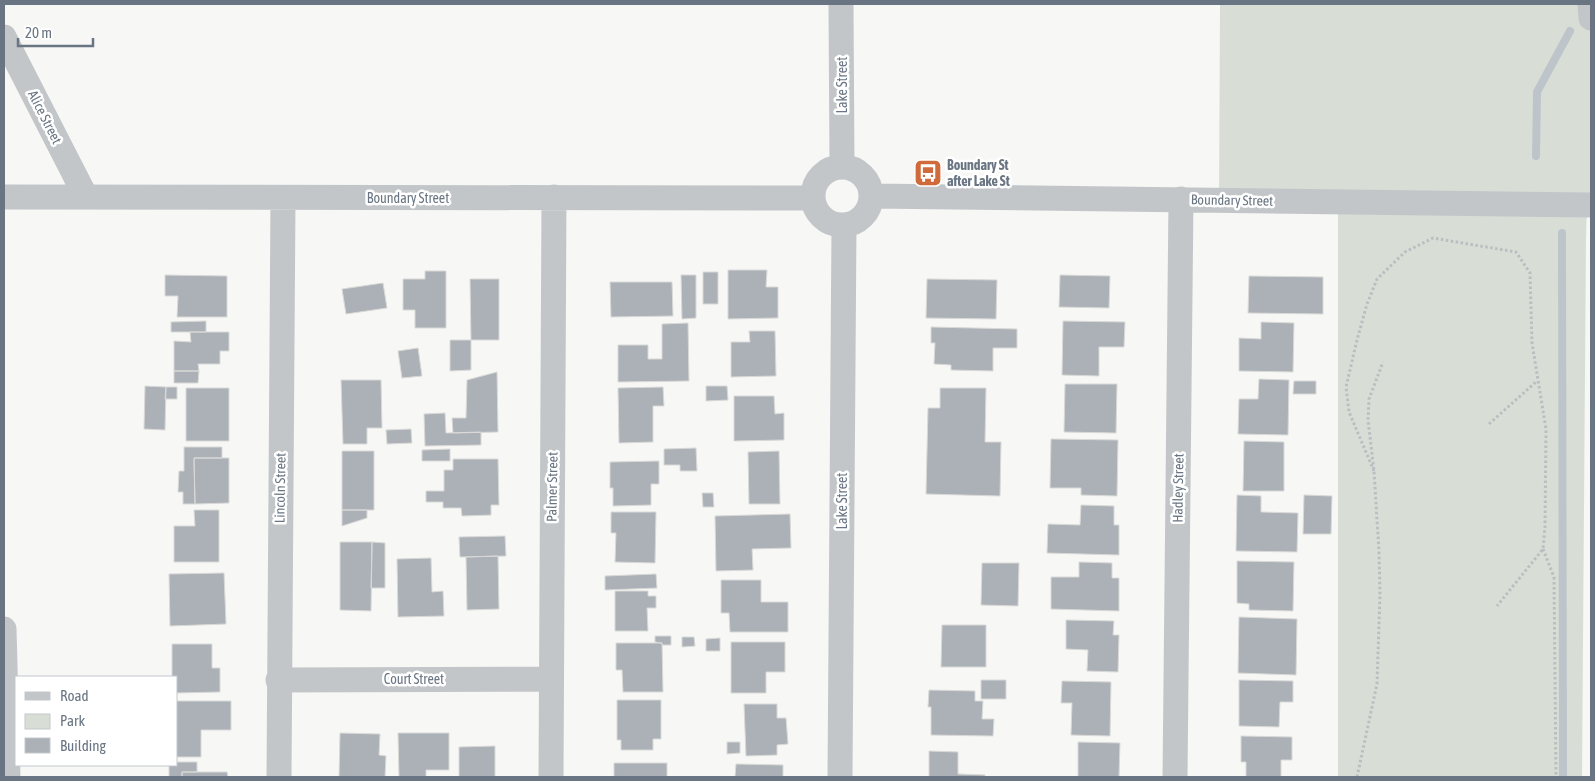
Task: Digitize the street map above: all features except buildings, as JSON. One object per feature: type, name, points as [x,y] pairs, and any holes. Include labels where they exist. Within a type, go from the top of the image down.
[{"type":"street","name":"Lake Street","points":[[842,4],[842,166]]},
{"type":"street","points":[[1590,4],[1591,18]]},
{"type":"street","name":"Alice Street","points":[[4,36],[86,198]]},
{"type":"street","points":[[842,166],[853,168],[863,175],[870,184],[872,196],[870,207],[864,216],[855,223],[844,225],[826,221],[815,207],[813,198],[814,186],[820,176],[830,169],[842,166]]},
{"type":"street","name":"Boundary Street","points":[[872,196],[1591,205]]},
{"type":"street","name":"Boundary Street","points":[[4,197],[813,198]]},
{"type":"street","name":"Palmer Street","points":[[550,777],[554,197]]},
{"type":"street","name":"Lincoln Street","points":[[278,777],[283,198]]},
{"type":"street","name":"Hadley Street","points":[[1175,777],[1181,199]]},
{"type":"street","name":"Lake Street","points":[[840,777],[844,225]]},
{"type":"street","points":[[4,629],[8,777]]},
{"type":"street","name":"Court Street","points":[[278,680],[550,679]]},
{"type":"path","points":[[1374,471],[1349,412],[1346,387],[1367,304],[1378,279],[1405,252],[1433,238],[1516,252],[1530,273],[1532,343],[1546,429],[1543,549],[1554,577],[1556,777]]},
{"type":"path","points":[[1357,777],[1377,684],[1380,594],[1374,471],[1368,420],[1369,399],[1383,362]]},
{"type":"path","points":[[1489,424],[1538,380]]},
{"type":"path","points":[[1497,606],[1543,549]]},
{"type":"green space","points":[[1220,4],[1591,4],[1591,205],[1587,206],[1586,239],[1582,777],[1338,777],[1338,202],[1219,199]]},
{"type":"waterway","points":[[1536,156],[1537,92],[1570,31]]},
{"type":"waterway","points":[[1562,233],[1563,777]]},
{"type":"place","name":"Boundary St after Lake St","points":[[928,173]]}]
